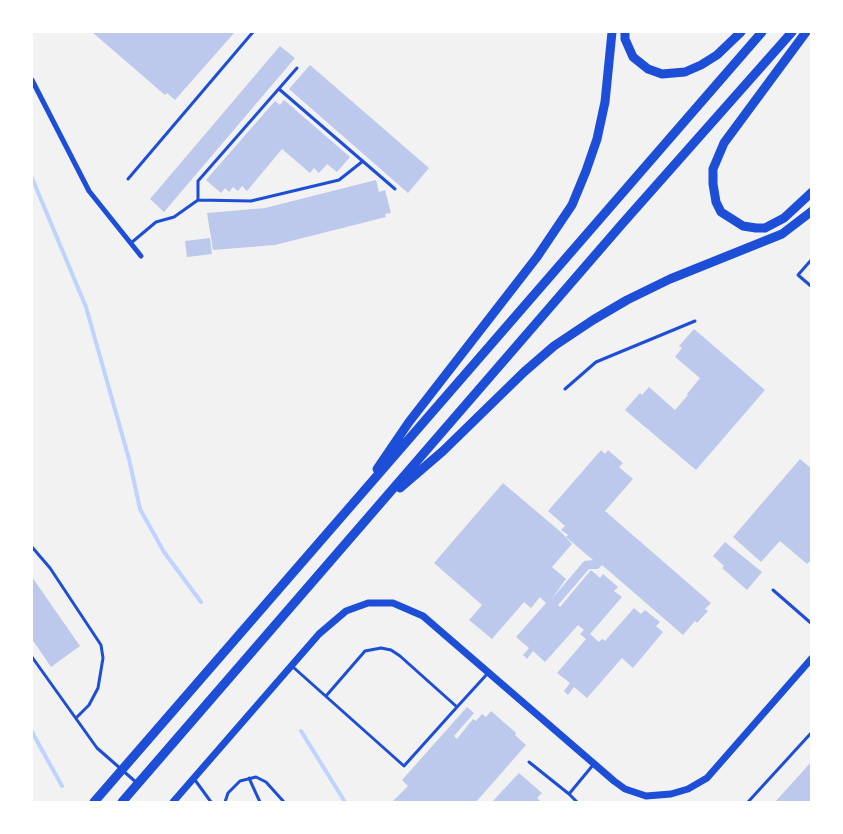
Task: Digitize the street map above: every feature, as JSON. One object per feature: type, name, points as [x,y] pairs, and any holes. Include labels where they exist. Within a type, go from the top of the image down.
[{"type":"main road","points":[[350,507],[409,422],[537,257],[572,205],[597,139],[605,102],[612,32]]},
{"type":"main road","points":[[625,32],[625,39],[633,57],[648,69],[662,74],[685,72],[701,65],[717,55],[741,32]]},
{"type":"main road","points":[[94,802],[762,32]]},
{"type":"main road","points":[[122,802],[630,215],[792,32]]},
{"type":"main road","points":[[806,32],[724,143],[713,169],[713,184],[716,202],[721,212],[743,226],[756,228],[765,228],[784,219],[812,192]]},
{"type":"main road","points":[[378,507],[443,452],[524,372],[573,333],[627,300],[659,284],[782,234],[812,211]]},
{"type":"street","points":[[32,80],[89,191],[141,256]]},
{"type":"street","points":[[173,802],[319,634],[346,611],[368,603],[393,603],[415,612],[619,785],[646,796],[671,798],[707,778],[812,658]]},
{"type":"lane","points":[[128,179],[253,32]]},
{"type":"lane","points":[[198,200],[198,181],[297,68]]},
{"type":"lane","points":[[279,89],[394,189]]},
{"type":"lane","points":[[131,243],[156,222],[174,217],[198,200],[251,201],[339,180],[363,161]]},
{"type":"lane","points":[[812,259],[798,274],[812,287]]},
{"type":"lane","points":[[565,389],[596,362],[695,321]]},
{"type":"lane","points":[[32,547],[50,568],[101,645],[103,658],[98,688],[88,705],[76,718]]},
{"type":"lane","points":[[773,590],[812,624]]},
{"type":"lane","points":[[326,696],[365,651],[381,648],[391,650],[400,656],[456,707]]},
{"type":"lane","points":[[32,657],[97,748],[138,784]]},
{"type":"lane","points":[[292,666],[404,766],[488,672]]},
{"type":"lane","points":[[748,802],[812,732]]},
{"type":"lane","points":[[529,762],[577,802]]},
{"type":"lane","points":[[569,794],[594,764]]},
{"type":"lane","points":[[225,802],[228,793],[240,781],[256,777],[266,782],[284,802]]},
{"type":"lane","points":[[194,778],[211,802]]},
{"type":"lane","points":[[249,778],[260,802]]},
{"type":"building","points":[[92,32],[235,32],[175,100],[167,93],[165,95]]},
{"type":"building","points":[[280,46],[295,58],[164,212],[150,199]]},
{"type":"building","points":[[310,65],[429,168],[408,193],[289,89]]},
{"type":"building","points":[[284,100],[350,157],[337,172],[327,164],[319,173],[314,168],[310,173],[282,149],[247,191],[242,186],[238,191],[233,187],[229,192],[225,188],[221,193],[206,180],[275,101],[280,105]]},
{"type":"building","points":[[376,180],[379,192],[385,190],[391,213],[385,214],[386,217],[275,245],[213,250],[207,213],[265,208]]},
{"type":"building","points":[[210,238],[212,254],[187,257],[185,241]]},
{"type":"building","points":[[694,329],[765,390],[696,470],[625,410],[640,393],[642,395],[649,387],[675,410],[688,395],[700,378],[675,357],[682,348],[679,346]]},
{"type":"building","points":[[601,450],[605,454],[608,450],[623,463],[619,467],[633,479],[605,511],[711,603],[705,609],[708,611],[683,635],[602,565],[598,569],[589,569],[558,605],[560,607],[591,570],[600,578],[603,574],[618,587],[614,591],[622,597],[590,634],[599,642],[602,639],[605,641],[634,608],[641,614],[645,610],[660,622],[656,626],[663,632],[633,668],[622,658],[587,698],[574,687],[568,695],[564,691],[570,683],[557,673],[586,639],[580,634],[584,630],[578,625],[545,662],[533,651],[527,659],[523,655],[529,648],[516,637],[546,603],[540,597],[531,608],[524,602],[492,639],[469,620],[482,605],[434,563],[503,483],[572,544],[552,567],[566,579],[551,600],[584,561],[593,560],[566,537],[568,535],[561,530],[565,526],[548,511]]},
{"type":"building","points":[[800,459],[812,469],[812,559],[807,564],[780,541],[761,562],[733,537]]},
{"type":"building","points":[[725,542],[762,572],[747,590],[722,568],[724,566],[713,556]]},
{"type":"building","points":[[32,577],[80,646],[51,667],[32,639]]},
{"type":"building","points":[[467,707],[474,713],[454,736],[457,739],[473,719],[476,721],[482,714],[486,717],[491,711],[526,745],[476,802],[392,802],[408,786],[402,780]]},
{"type":"building","points":[[812,761],[812,802],[775,802]]},
{"type":"building","points":[[519,773],[542,793],[537,798],[541,802],[492,802]]},
{"type":"waterway","points":[[32,178],[86,307],[129,459],[140,509],[164,552],[201,602]]},
{"type":"waterway","points":[[301,731],[345,802]]},
{"type":"waterway","points":[[32,732],[62,786]]}]
